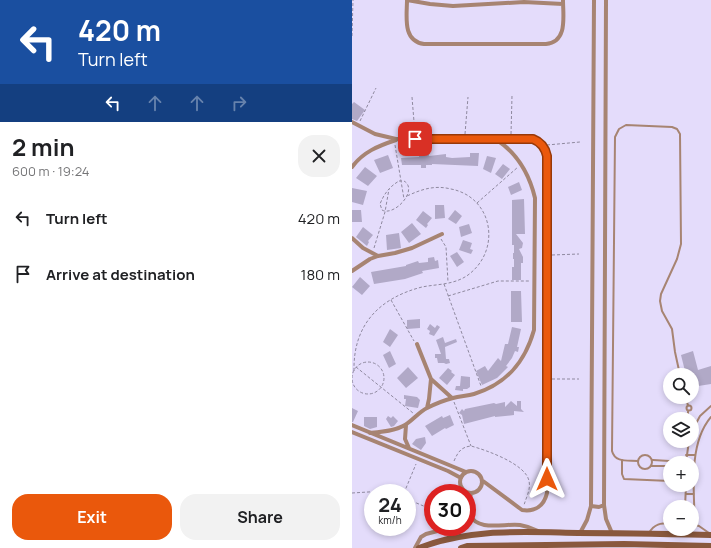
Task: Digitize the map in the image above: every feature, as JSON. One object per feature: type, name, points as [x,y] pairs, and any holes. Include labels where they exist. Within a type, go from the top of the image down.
[{"type":"street","points":[[407,0],[447,5],[563,2],[562,33],[556,41],[549,44],[424,44],[415,41],[408,33],[407,0]]},
{"type":"street","points":[[580,533],[587,520],[591,506],[594,0]]},
{"type":"street","points":[[606,0],[604,505],[606,519],[612,533],[612,544]]},
{"type":"street","points":[[352,122],[357,126],[375,134],[395,140]]},
{"type":"street","points":[[352,167],[365,154],[374,148],[395,140],[533,139],[543,145],[547,156],[546,498],[539,508],[528,511],[522,510],[483,481],[477,472],[466,472],[352,425]]},
{"type":"street","points":[[370,433],[385,431],[406,425],[426,408],[452,398],[483,391],[501,382],[518,365],[525,354],[534,330],[535,198],[529,178],[522,164],[512,152],[497,140]]},
{"type":"street","points":[[352,271],[378,256],[395,254],[440,235]]},
{"type":"street","points":[[352,238],[363,248],[378,256]]},
{"type":"street","points":[[418,345],[431,379],[429,399],[426,408]]},
{"type":"street","points":[[431,379],[452,398]]},
{"type":"street","points":[[406,425],[405,439],[409,448]]},
{"type":"street","points":[[352,432],[448,471],[461,478]]},
{"type":"street","points":[[460,484],[461,478],[466,472]]},
{"type":"street","points":[[476,492],[480,490],[483,481]]},
{"type":"street","points":[[591,506],[596,507],[604,505]]},
{"type":"street","points":[[476,522],[483,525],[520,525],[538,532]]},
{"type":"street","points":[[419,548],[448,538],[476,533],[538,532],[711,536]]},
{"type":"street","points":[[415,548],[421,537],[424,535]]},
{"type":"street","points":[[461,548],[467,546],[612,544],[711,546]]},
{"type":"street","points":[[624,544],[630,548]]},
{"type":"street","points":[[704,548],[711,546]]},
{"type":"lane","points":[[638,461],[616,458],[612,452],[615,137],[619,130],[626,125],[672,127],[677,129],[680,134],[680,244],[678,259],[661,294],[660,301],[662,311],[672,329],[678,368]]},
{"type":"lane","points":[[699,418],[711,406]]},
{"type":"lane","points":[[687,448],[686,454],[695,455],[702,430],[711,417]]},
{"type":"lane","points":[[663,461],[653,460],[646,454],[641,455],[638,461],[639,466],[643,469],[648,469],[652,466],[663,466]]},
{"type":"lane","points":[[622,460],[622,476],[626,480],[663,481]]},
{"type":"lane","points":[[652,466],[653,460]]},
{"type":"lane","points":[[686,500],[686,494],[694,494],[694,500]]},
{"type":"lane","points":[[648,534],[653,528],[659,524],[663,524]]},
{"type":"lane","points":[[699,527],[704,529],[711,536]]},
{"type":"path","points":[[352,36],[353,0]]},
{"type":"path","points":[[357,126],[376,88]]},
{"type":"path","points":[[511,139],[512,96]]},
{"type":"path","points":[[412,97],[415,139]]},
{"type":"path","points":[[464,140],[468,97]]},
{"type":"path","points":[[395,140],[404,200]]},
{"type":"path","points":[[543,145],[580,142]]},
{"type":"path","points":[[477,203],[522,164]]},
{"type":"path","points":[[385,212],[382,210],[380,204],[390,188],[401,181]]},
{"type":"path","points":[[385,212],[397,207],[407,196],[409,188],[408,185],[404,181],[401,181]]},
{"type":"path","points":[[354,371],[356,367],[365,362],[372,362],[378,365],[384,374],[384,381],[381,388],[372,393],[365,393],[356,388],[352,381],[355,347],[359,335],[372,315],[391,300],[422,288],[458,280],[471,272],[482,261],[486,252],[489,242],[487,221],[483,211],[477,203],[467,195],[456,190],[443,187],[425,189],[407,196]]},
{"type":"path","points":[[372,253],[385,212],[390,188]]},
{"type":"path","points":[[440,235],[446,247],[448,283]]},
{"type":"path","points":[[547,255],[579,254]]},
{"type":"path","points":[[448,296],[498,281],[534,282]]},
{"type":"path","points":[[444,284],[483,391]]},
{"type":"path","points":[[391,300],[413,340],[418,345]]},
{"type":"path","points":[[356,367],[416,416]]},
{"type":"path","points":[[547,379],[579,379]]},
{"type":"path","points":[[452,398],[471,446]]},
{"type":"path","points":[[451,465],[459,450],[467,446],[471,446],[519,466],[525,472],[529,480],[529,489],[522,510]]},
{"type":"path","points":[[408,484],[418,459]]},
{"type":"path","points":[[352,493],[364,492]]},
{"type":"building","points":[[354,102],[365,110],[357,121],[352,119],[352,104]]},
{"type":"building","points":[[470,153],[479,153],[478,166],[432,164],[426,165],[426,168],[421,168],[421,165],[402,165],[401,158],[419,157],[419,154],[429,154],[429,156],[446,154],[446,157],[452,158],[470,157]]},
{"type":"building","points":[[388,155],[393,168],[380,173],[374,160]]},
{"type":"building","points":[[487,156],[496,158],[491,173],[483,169]]},
{"type":"building","points":[[503,164],[510,169],[502,179],[495,174]]},
{"type":"building","points":[[365,167],[377,176],[368,186],[356,178]]},
{"type":"building","points":[[519,182],[522,190],[511,195],[508,187]]},
{"type":"building","points":[[352,188],[367,191],[363,205],[352,202]]},
{"type":"building","points":[[524,199],[525,234],[516,234],[523,243],[522,248],[519,249],[523,257],[523,263],[521,263],[521,280],[512,280],[512,267],[514,267],[514,245],[512,245],[512,200]]},
{"type":"building","points":[[435,205],[444,205],[445,218],[435,219]]},
{"type":"building","points":[[352,210],[361,210],[362,222],[352,222]]},
{"type":"building","points":[[455,210],[462,216],[456,224],[448,219]]},
{"type":"building","points":[[423,211],[432,218],[427,224],[428,225],[426,228],[416,220]]},
{"type":"building","points":[[412,223],[421,234],[409,243],[401,232]]},
{"type":"building","points":[[469,224],[472,233],[461,237],[459,227]]},
{"type":"building","points":[[363,227],[373,235],[368,241],[367,246],[356,237]]},
{"type":"building","points":[[399,233],[401,248],[387,250],[386,235]]},
{"type":"building","points":[[463,240],[472,243],[470,249],[473,250],[471,254],[459,250]]},
{"type":"building","points":[[457,252],[464,262],[457,267],[450,256]]},
{"type":"building","points":[[434,257],[435,261],[438,260],[439,268],[422,271],[423,273],[405,279],[374,284],[371,272],[406,266],[418,261],[419,263],[428,262],[428,258]]},
{"type":"building","points":[[360,277],[370,286],[362,295],[352,287]]},
{"type":"building","points":[[511,291],[521,291],[522,322],[511,322]]},
{"type":"building","points":[[420,319],[420,328],[407,329],[407,320]]},
{"type":"building","points":[[430,324],[435,328],[437,325],[440,327],[434,336],[429,334],[430,331],[427,329]]},
{"type":"building","points":[[512,327],[521,329],[517,347],[519,347],[518,352],[515,351],[506,366],[508,367],[497,378],[482,385],[476,371],[485,366],[488,371],[498,358],[501,361],[505,344],[508,344]]},
{"type":"building","points":[[390,329],[398,335],[390,347],[383,342]]},
{"type":"building","points":[[443,337],[445,343],[456,339],[457,342],[445,347],[446,359],[449,359],[450,363],[446,364],[438,363],[437,358],[435,358],[435,354],[441,354],[436,340]]},
{"type":"building","points":[[390,351],[396,364],[389,368],[383,355]]},
{"type":"building","points":[[693,351],[697,368],[684,368],[681,355]]},
{"type":"building","points":[[711,366],[711,384],[699,386],[699,370]]},
{"type":"building","points":[[408,367],[418,378],[406,388],[397,378]]},
{"type":"building","points":[[448,368],[455,375],[447,385],[439,378]]},
{"type":"building","points":[[461,376],[470,377],[470,387],[463,389],[463,391],[455,390],[456,386],[460,386]]},
{"type":"building","points":[[404,395],[417,397],[420,400],[418,408],[405,406],[406,399],[404,399]]},
{"type":"building","points":[[511,401],[517,406],[517,401],[521,401],[521,409],[524,412],[514,411],[514,415],[495,416],[464,424],[462,415],[459,413],[462,409],[464,411],[465,409],[494,403],[505,402],[505,407]]},
{"type":"building","points":[[352,408],[358,411],[353,422],[352,422]]},
{"type":"building","points":[[450,415],[454,425],[446,429],[445,428],[432,436],[425,426],[442,416],[443,418]]},
{"type":"building","points":[[388,416],[391,418],[393,416],[398,421],[394,426],[391,427],[386,419]]},
{"type":"building","points":[[364,417],[377,417],[377,427],[370,429],[364,426]]},
{"type":"building","points":[[425,437],[426,443],[421,450],[412,444],[416,439]]},
{"type":"route","points":[[415,139],[533,139],[543,145],[546,150],[547,479]]}]
